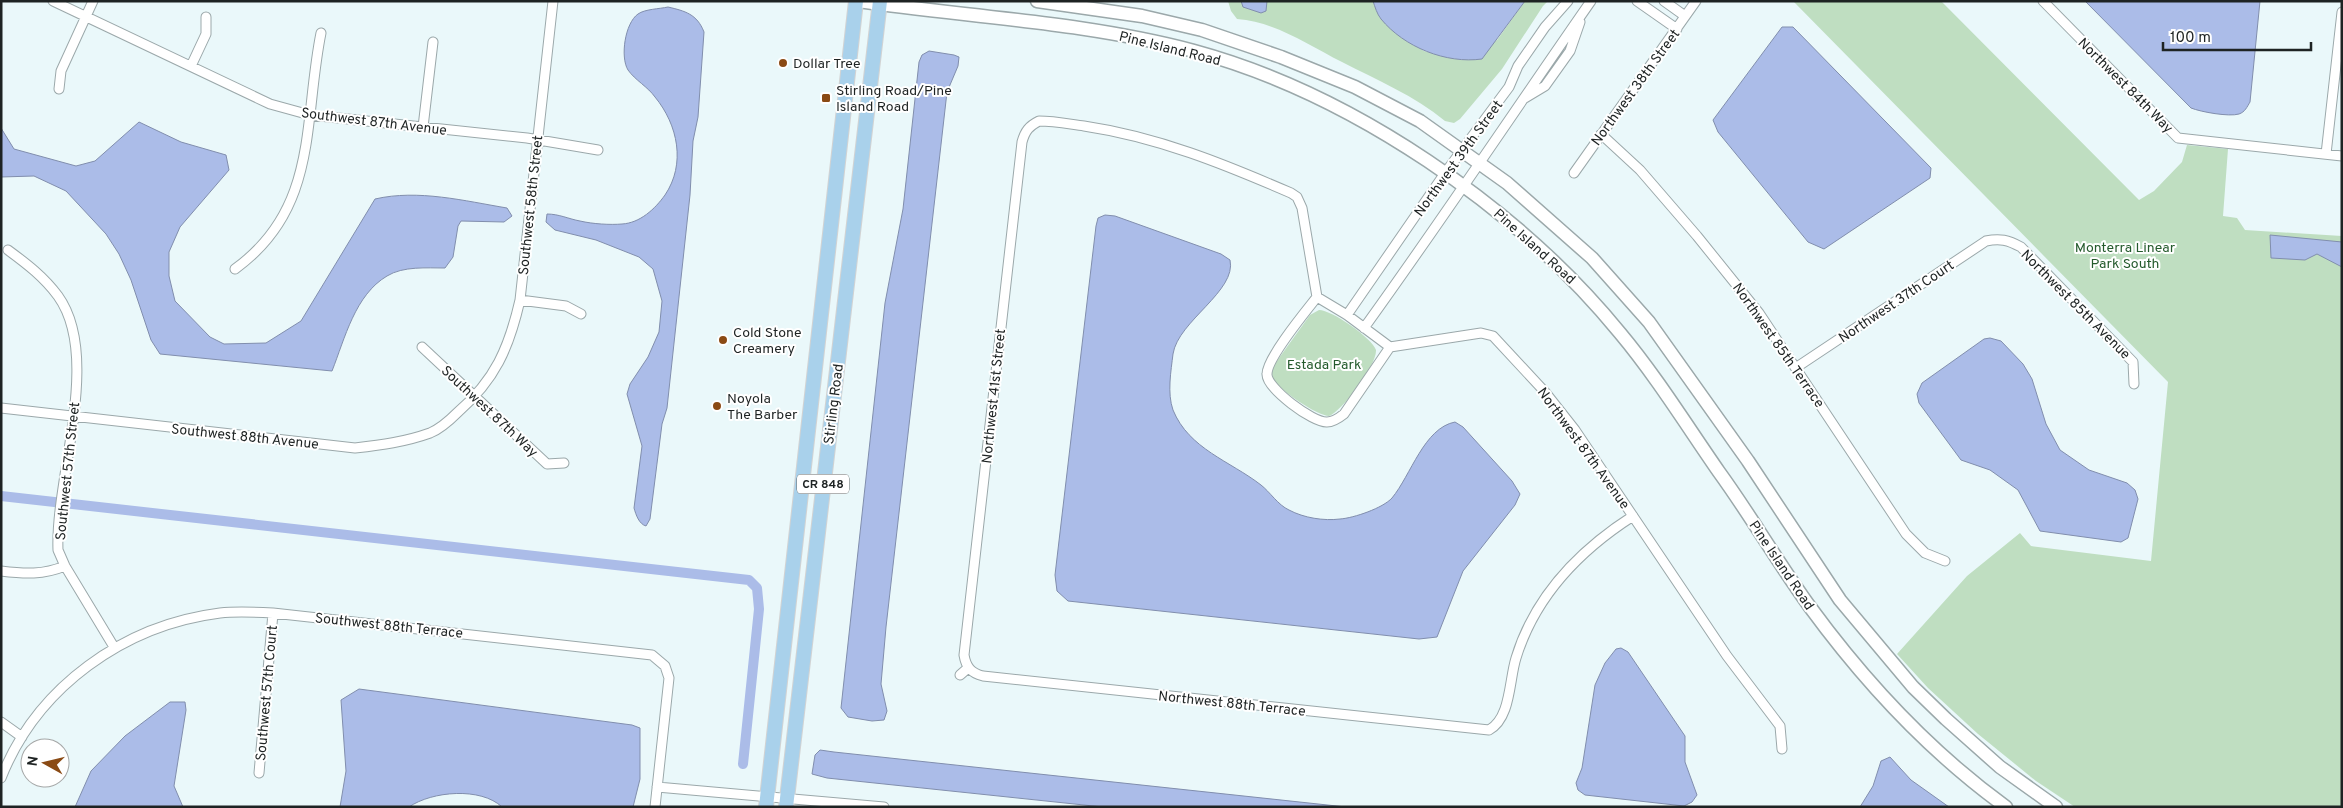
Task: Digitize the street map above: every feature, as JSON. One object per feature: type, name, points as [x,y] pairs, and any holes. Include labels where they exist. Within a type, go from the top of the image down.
[{"type":"main road","name":"Pine Island Road","points":[[857,1],[1088,30],[1197,52],[1271,78],[1318,98],[1401,144],[1446,173],[1528,238],[1576,283],[1622,334],[1817,616],[1885,700],[1931,744],[1982,789],[2006,807]]},
{"type":"main road","name":"Stirling Road","points":[[767,802],[857,1]]},
{"type":"main road","name":"Pine Island Road","points":[[1037,1],[1142,16],[1202,30],[1242,43],[1338,80],[1420,121],[1507,183],[1592,258],[1649,322],[1748,461],[1840,600],[1913,687],[2000,767],[2056,807]]},
{"type":"main road","name":"Stirling Road","points":[[786,802],[880,3]]},
{"type":"main road","points":[[814,374],[836,375]]},
{"type":"street","name":"Southwest 87th Avenue","points":[[53,1],[270,104],[310,115],[537,140],[598,150]]},
{"type":"street","points":[[60,89],[61,71],[93,1]]},
{"type":"street","name":"Southwest 58th Street","points":[[475,397],[497,366],[513,334],[520,300],[553,1]]},
{"type":"street","name":"Northwest 39th Street","points":[[1347,315],[1462,150],[1509,88],[1518,66],[1545,27],[1568,1]]},
{"type":"street","name":"Northwest 39th Street","points":[[1364,328],[1465,187],[1520,101],[1591,1]]},
{"type":"street","points":[[1637,1],[1677,29]]},
{"type":"street","points":[[1664,1],[1685,16]]},
{"type":"street","name":"Northwest 38th Street","points":[[1574,172],[1696,1]]},
{"type":"street","name":"Northwest 84th Way","points":[[2043,1],[2178,138],[2342,156]]},
{"type":"street","points":[[2326,154],[2342,12]]},
{"type":"street","points":[[191,66],[206,34],[206,17]]},
{"type":"street","points":[[235,269],[262,246],[282,220],[299,181],[321,33]]},
{"type":"street","points":[[423,127],[433,42]]},
{"type":"street","name":"Northwest 41st Street","points":[[968,668],[964,655],[1019,162],[1027,122],[1049,121],[1112,130],[1166,144],[1217,161],[1291,193],[1296,197],[1302,208],[1317,297]]},
{"type":"street","name":"Northwest 85th Terrace","points":[[1601,134],[1640,170],[1697,236],[1759,313],[1797,367],[1906,534],[1925,552],[1945,560]]},
{"type":"street","name":"Northwest 37th Court","points":[[1797,367],[1986,241],[1998,238]]},
{"type":"street","name":"Northwest 85th Avenue","points":[[1998,238],[2010,241],[2021,247],[2133,362],[2134,384]]},
{"type":"street","name":"Southwest 57th Street","points":[[8,250],[39,273],[59,297],[70,318],[78,360],[58,550],[65,566],[114,647]]},
{"type":"street","points":[[1317,297],[1347,315],[1390,348],[1344,414],[1331,426],[1315,419],[1274,390],[1263,378],[1272,359],[1317,297]]},
{"type":"street","points":[[520,300],[566,306],[581,314]]},
{"type":"street","name":"Northwest 87th Avenue","points":[[1390,348],[1484,331],[1501,343],[1545,392],[1575,430],[1728,656],[1780,726],[1782,749]]},
{"type":"street","name":"Southwest 87th Way","points":[[422,347],[546,464],[564,463]]},
{"type":"street","name":"Southwest 88th Avenue","points":[[1,408],[355,448],[398,443],[432,432],[475,397]]},
{"type":"street","name":"Northwest 88th Terrace","points":[[968,668],[974,674],[983,676],[1483,731],[1501,728],[1516,656],[1542,602],[1557,581],[1582,554],[1603,535],[1633,516]]},
{"type":"street","points":[[1,571],[34,575],[50,572],[65,566]]},
{"type":"street","name":"Southwest 88th Terrace","points":[[114,647],[158,628],[198,617],[221,613],[273,613],[645,654],[658,658],[668,672],[668,688],[657,787]]},
{"type":"street","name":"Southwest 57th Court","points":[[259,773],[273,613]]},
{"type":"street","points":[[1,778],[22,737],[46,706],[68,682],[114,647]]},
{"type":"street","points":[[960,675],[968,668]]},
{"type":"street","points":[[1,722],[22,737]]},
{"type":"street","points":[[655,807],[657,787],[767,802],[884,807]]},
{"type":"green space","points":[[1228,1],[1373,1],[1380,18],[1401,36],[1424,51],[1462,60],[1497,40],[1525,1],[1548,1],[1502,69],[1460,119],[1454,123],[1445,121],[1408,96],[1291,35],[1265,25],[1237,19],[1231,11]]},
{"type":"green space","name":"Monterra Linear Park South","points":[[1793,1],[1941,1],[2139,200],[2154,191],[2182,162],[2187,145],[2228,149],[2223,216],[2237,218],[2245,230],[2342,236],[2342,807],[2075,807],[2036,781],[1978,734],[1928,688],[1897,654],[1967,576],[2020,533],[2031,546],[2151,561],[2168,382]]},
{"type":"green space","name":"Estada Park","points":[[1319,310],[1342,319],[1360,332],[1376,350],[1371,366],[1358,387],[1342,406],[1329,416],[1316,412],[1291,396],[1277,384],[1272,374],[1274,365],[1310,315]]},
{"type":"water","points":[[1241,1],[1267,1],[1266,11],[1261,13],[1243,7]]},
{"type":"water","points":[[1373,1],[1525,1],[1482,59],[1468,60],[1440,56],[1401,38],[1381,19]]},
{"type":"water","points":[[2085,1],[2260,1],[2250,102],[2247,107],[2243,112],[2234,115],[2191,108]]},
{"type":"water","points":[[668,7],[690,14],[698,21],[704,32],[698,117],[693,141],[690,195],[667,408],[662,424],[650,519],[646,526],[640,521],[634,508],[642,446],[627,394],[630,384],[648,357],[659,332],[662,301],[653,269],[639,257],[596,240],[555,230],[546,222],[547,214],[596,224],[629,223],[641,218],[657,205],[672,183],[676,171],[677,158],[674,132],[663,108],[649,90],[628,70],[624,57],[627,32],[634,18],[641,12]]},
{"type":"water","points":[[1782,27],[1793,27],[1931,168],[1930,178],[1824,249],[1808,242],[1718,132],[1713,120]]},
{"type":"water","points":[[929,51],[959,57],[958,66],[947,92],[886,627],[881,684],[887,711],[884,720],[872,721],[848,717],[841,708],[885,303],[903,209],[919,62],[922,55]]},
{"type":"water","points":[[139,122],[181,142],[226,155],[229,170],[180,227],[169,252],[169,276],[175,301],[210,337],[224,344],[266,343],[301,321],[375,199],[408,195],[458,199],[507,208],[512,216],[504,222],[461,221],[458,226],[453,257],[445,268],[415,268],[400,271],[387,276],[376,284],[367,294],[352,318],[332,371],[160,354],[151,340],[131,280],[119,254],[106,234],[66,191],[34,176],[1,177],[1,128],[14,149],[76,166],[95,161]]},
{"type":"water","points":[[1105,215],[1115,216],[1221,254],[1230,260],[1230,272],[1225,283],[1177,342],[1173,354],[1170,389],[1171,403],[1180,423],[1189,435],[1211,453],[1261,485],[1285,508],[1308,517],[1327,520],[1353,517],[1375,509],[1392,498],[1426,443],[1435,433],[1444,426],[1455,422],[1463,427],[1512,481],[1520,494],[1515,505],[1463,571],[1437,637],[1419,639],[1068,601],[1057,591],[1055,575],[1096,226],[1098,218]]},
{"type":"water","points":[[2270,235],[2342,242],[2342,267],[2317,254],[2305,260],[2271,258]]},
{"type":"water","points":[[1990,338],[2001,341],[2023,364],[2032,379],[2046,424],[2060,450],[2089,470],[2127,483],[2135,490],[2138,499],[2128,538],[2121,542],[2040,531],[2018,490],[1990,470],[1961,460],[1919,403],[1917,394],[1922,383],[1984,339]]},
{"type":"water","points":[[1621,648],[1628,652],[1685,736],[1685,762],[1697,795],[1692,802],[1684,806],[1585,795],[1578,790],[1576,783],[1582,768],[1595,685],[1605,663],[1616,649]]},
{"type":"water","points":[[359,689],[632,725],[640,728],[640,779],[633,807],[502,807],[482,796],[456,794],[430,797],[409,807],[340,807],[346,771],[341,700]]},
{"type":"water","points":[[170,702],[185,702],[186,710],[174,786],[183,807],[75,807],[91,771],[125,736]]},
{"type":"water","points":[[820,750],[1346,807],[1103,807],[827,778],[812,774],[815,755]]},
{"type":"water","points":[[1890,757],[1911,780],[1949,807],[1860,807],[1873,786],[1881,761]]},
{"type":"waterway","points":[[1,496],[749,580],[757,588],[759,609],[743,764]]},
{"type":"place","name":"Dollar Tree","points":[[783,63]]},
{"type":"place","name":"Stirling Road/Pine Island Road","points":[[826,98]]},
{"type":"place","name":"Cold Stone Creamery","points":[[723,340]]},
{"type":"place","name":"Noyola The Barber","points":[[717,406]]}]
